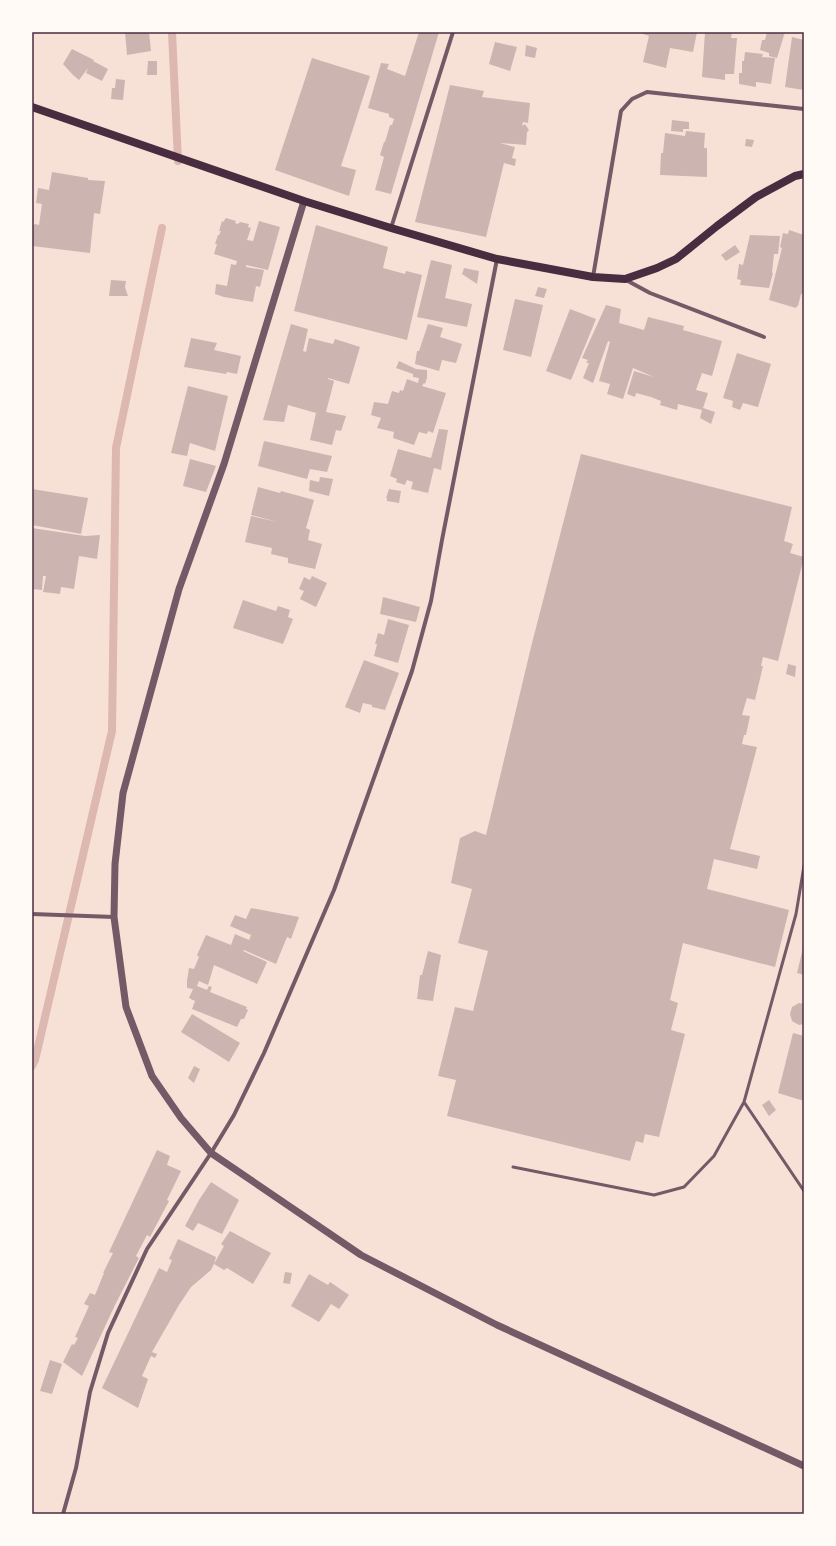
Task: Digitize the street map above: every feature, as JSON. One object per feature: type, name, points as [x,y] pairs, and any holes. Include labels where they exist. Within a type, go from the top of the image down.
[{"type":"main road","points":[[32,107],[144,146],[205,165],[304,201],[391,228],[497,259],[594,277],[625,279],[676,259],[756,197],[795,176],[804,174]]},
{"type":"street","points":[[391,228],[453,32]]},
{"type":"street","points":[[594,277],[621,111],[632,99],[647,92],[804,108]]},
{"type":"street","points":[[304,201],[224,464],[179,589],[122,793],[115,864],[114,917],[126,1006],[152,1076],[181,1118],[211,1153],[361,1255],[497,1325],[804,1466]]},
{"type":"street","points":[[63,1514],[76,1468],[90,1392],[108,1333],[147,1249],[211,1153],[234,1115],[264,1053],[334,890],[412,671],[431,601],[497,259]]},
{"type":"street","points":[[625,279],[650,293],[764,337]]},
{"type":"street","points":[[32,914],[81,917],[114,917]]},
{"type":"lane","points":[[513,1167],[654,1195],[684,1187],[714,1156],[744,1102],[796,914],[804,866]]},
{"type":"lane","points":[[744,1102],[804,1191]]},
{"type":"building","points":[[125,32],[149,32],[151,51],[127,55]]},
{"type":"building","points":[[419,32],[439,32],[391,194],[375,190],[384,157],[380,155],[390,125],[392,125],[394,119],[389,117],[389,114],[368,108],[381,63],[389,64],[387,69],[405,76]]},
{"type":"building","points":[[637,32],[697,32],[693,52],[670,48],[666,68],[643,62],[649,36]]},
{"type":"building","points":[[705,32],[732,32],[731,38],[737,38],[734,74],[725,74],[725,80],[702,77]]},
{"type":"building","points":[[767,32],[785,32],[777,58],[769,56],[769,53],[760,50],[762,40],[765,40]]},
{"type":"building","points":[[792,37],[804,40],[804,90],[785,87]]},
{"type":"building","points":[[495,42],[517,47],[510,71],[489,64]]},
{"type":"building","points":[[526,45],[537,48],[535,58],[525,56]]},
{"type":"building","points":[[72,49],[108,69],[102,81],[86,73],[88,68],[79,80],[73,75],[63,64]]},
{"type":"building","points":[[745,52],[763,54],[762,57],[775,58],[771,84],[756,82],[756,87],[739,84],[739,73],[742,73],[742,61],[744,61]]},
{"type":"building","points":[[312,58],[370,76],[341,166],[356,170],[349,196],[275,170]]},
{"type":"building","points":[[148,61],[157,61],[157,75],[147,75]]},
{"type":"building","points":[[116,79],[125,80],[123,100],[111,99],[112,88],[115,88]]},
{"type":"building","points":[[450,85],[484,91],[482,97],[530,103],[528,123],[523,122],[522,126],[525,124],[529,130],[527,132],[526,145],[500,143],[515,147],[512,158],[516,159],[515,166],[504,163],[486,237],[415,222]]},
{"type":"building","points":[[672,120],[689,122],[689,129],[683,129],[683,132],[671,131]]},
{"type":"building","points":[[686,131],[705,133],[704,148],[707,148],[707,177],[660,175],[661,153],[663,153],[665,133],[685,136]]},
{"type":"building","points":[[746,139],[754,140],[752,147],[745,146]]},
{"type":"building","points":[[52,172],[88,178],[88,180],[105,181],[100,214],[94,213],[90,253],[32,246],[32,226],[35,224],[39,225],[42,204],[36,203],[38,188],[49,190]]},
{"type":"building","points":[[226,218],[236,221],[235,223],[238,224],[240,222],[249,224],[248,227],[251,228],[247,240],[253,241],[259,221],[280,227],[268,270],[246,265],[246,267],[264,270],[260,287],[256,286],[253,302],[215,294],[216,284],[227,286],[231,264],[236,265],[237,261],[214,254],[217,244],[215,244],[221,231],[219,231],[222,221],[223,222]]},
{"type":"building","points":[[316,225],[388,247],[383,268],[405,274],[406,271],[422,275],[407,340],[294,311]]},
{"type":"building","points":[[789,230],[804,235],[804,294],[801,294],[798,306],[796,308],[769,300],[782,248],[780,247],[783,233],[788,234]]},
{"type":"building","points":[[750,235],[780,236],[778,254],[774,254],[773,273],[769,288],[740,285],[741,280],[737,279],[739,264],[743,265]]},
{"type":"building","points":[[735,245],[740,252],[726,261],[721,255]]},
{"type":"building","points":[[431,260],[452,265],[445,298],[472,304],[467,327],[417,317]]},
{"type":"building","points":[[464,268],[479,271],[477,284],[462,274]]},
{"type":"building","points":[[111,280],[126,281],[125,287],[128,296],[109,296]]},
{"type":"building","points":[[538,287],[547,289],[544,298],[535,296]]},
{"type":"building","points":[[515,299],[543,305],[531,357],[503,350]]},
{"type":"building","points":[[606,305],[621,309],[619,323],[644,330],[648,317],[684,326],[683,330],[722,341],[712,376],[702,373],[696,390],[708,393],[703,408],[715,412],[711,424],[700,418],[702,410],[678,404],[677,410],[660,405],[661,401],[651,397],[636,393],[635,397],[627,394],[634,371],[654,377],[633,368],[623,399],[607,394],[610,384],[599,381],[610,342],[608,341],[593,383],[583,378],[589,363],[586,363],[588,360],[582,358]]},
{"type":"building","points":[[570,309],[596,319],[571,380],[546,371]]},
{"type":"building","points":[[291,324],[308,329],[303,351],[306,352],[309,338],[333,344],[335,339],[360,347],[349,384],[328,378],[334,381],[326,412],[346,416],[341,431],[336,430],[332,445],[310,440],[316,413],[288,405],[284,422],[263,420]]},
{"type":"building","points":[[428,324],[443,328],[440,337],[462,344],[456,363],[442,360],[439,371],[415,364],[417,351],[419,351]]},
{"type":"building","points":[[191,338],[217,343],[214,350],[241,356],[237,374],[227,372],[226,374],[184,367]]},
{"type":"building","points":[[737,353],[771,364],[758,407],[743,403],[740,410],[732,407],[733,401],[723,398]]},
{"type":"building","points":[[399,361],[416,369],[427,370],[427,378],[425,384],[424,383],[422,386],[446,393],[433,433],[428,431],[427,434],[419,432],[414,445],[393,438],[394,432],[377,428],[381,418],[371,415],[374,402],[388,404],[392,391],[399,393],[400,390],[403,391],[407,379],[418,383],[419,378],[413,377],[413,374],[396,368]]},
{"type":"building","points":[[188,386],[228,396],[215,451],[190,443],[187,456],[171,453]]},
{"type":"building","points":[[439,429],[448,430],[441,470],[434,468],[428,493],[411,489],[413,482],[407,480],[405,485],[396,482],[397,479],[390,476],[398,449],[431,458]]},
{"type":"building","points":[[264,441],[332,456],[327,472],[310,469],[307,479],[258,466]]},
{"type":"building","points":[[581,454],[792,507],[784,541],[793,544],[790,553],[804,557],[778,661],[763,657],[761,666],[763,666],[755,700],[747,698],[742,715],[750,716],[746,735],[744,735],[742,744],[757,747],[730,849],[760,856],[757,869],[714,859],[707,889],[789,910],[775,967],[683,943],[670,1000],[678,1003],[671,1030],[685,1034],[659,1137],[645,1134],[643,1143],[636,1141],[630,1161],[447,1116],[456,1080],[438,1076],[455,1007],[473,1011],[488,951],[458,943],[472,889],[451,883],[460,838],[475,831],[486,835],[532,643]]},
{"type":"building","points":[[190,459],[216,466],[206,492],[183,486]]},
{"type":"building","points":[[320,477],[333,479],[329,496],[309,491],[310,480],[319,482]]},
{"type":"building","points":[[258,487],[280,493],[281,491],[314,500],[306,528],[310,530],[308,540],[322,544],[315,569],[288,563],[288,558],[271,554],[272,548],[245,542],[251,516],[278,522],[251,515]]},
{"type":"building","points":[[32,489],[88,498],[81,534],[32,525]]},
{"type":"building","points":[[389,489],[401,491],[399,503],[387,501],[386,498]]},
{"type":"building","points":[[32,528],[85,536],[100,535],[97,559],[79,556],[74,589],[61,587],[60,594],[43,592],[46,576],[43,576],[42,590],[32,589]]},
{"type":"building","points":[[312,576],[327,583],[316,607],[300,599],[304,591],[299,589],[304,577],[310,580]]},
{"type":"building","points":[[383,597],[420,607],[416,622],[380,614]]},
{"type":"building","points":[[243,600],[276,611],[278,606],[290,610],[288,617],[293,619],[283,644],[233,628]]},
{"type":"building","points":[[388,619],[409,625],[398,663],[374,656],[378,633],[384,635]]},
{"type":"building","points":[[364,660],[399,673],[385,710],[363,703],[360,713],[345,707]]},
{"type":"building","points":[[788,664],[796,666],[795,677],[786,674]]},
{"type":"building","points":[[251,908],[299,917],[291,939],[287,937],[276,964],[244,950],[243,951],[267,962],[257,984],[214,965],[208,985],[199,981],[197,986],[207,990],[209,986],[212,987],[210,992],[247,1007],[246,1009],[248,1010],[244,1019],[241,1019],[237,1027],[192,1009],[195,1001],[189,998],[193,989],[187,988],[187,981],[189,968],[194,969],[199,957],[197,955],[206,935],[231,945],[235,934],[249,940],[251,935],[230,926],[235,915],[246,919]]},
{"type":"building","points":[[803,948],[804,949],[804,975],[797,973]]},
{"type":"building","points":[[428,951],[441,955],[433,1001],[417,999],[420,975],[422,975]]},
{"type":"building","points":[[799,1003],[804,1004],[804,1024],[799,1025],[792,1021],[790,1014],[792,1007]]},
{"type":"building","points":[[192,1014],[240,1043],[229,1062],[181,1032]]},
{"type":"building","points":[[793,1033],[804,1036],[804,1101],[778,1093]]},
{"type":"building","points":[[194,1066],[200,1069],[194,1083],[188,1078]]},
{"type":"building","points":[[769,1100],[776,1110],[769,1116],[762,1105]]},
{"type":"building","points":[[157,1150],[170,1156],[167,1165],[181,1171],[167,1200],[169,1201],[150,1237],[147,1235],[136,1256],[139,1258],[82,1376],[63,1362],[72,1344],[74,1345],[78,1338],[75,1337],[89,1306],[84,1304],[90,1293],[95,1295],[103,1273],[113,1253],[109,1252]]},
{"type":"building","points":[[211,1182],[239,1200],[222,1234],[198,1223],[193,1231],[185,1226]]},
{"type":"building","points":[[230,1231],[271,1253],[253,1284],[227,1268],[224,1270],[214,1264],[224,1246],[221,1244]]},
{"type":"building","points":[[178,1239],[216,1257],[211,1270],[191,1287],[152,1352],[157,1354],[155,1358],[151,1356],[142,1376],[148,1379],[138,1408],[102,1388],[159,1268],[167,1272],[172,1260],[169,1259]]},
{"type":"building","points":[[285,1272],[292,1273],[290,1284],[283,1283]]},
{"type":"building","points":[[309,1274],[328,1285],[330,1282],[349,1295],[339,1309],[331,1304],[319,1322],[291,1306]]},
{"type":"building","points":[[50,1360],[62,1364],[52,1394],[40,1391]]},
{"type":"waterway","points":[[172,32],[178,161]]},
{"type":"waterway","points":[[32,1066],[35,1060],[112,731],[116,448],[162,228]]}]
